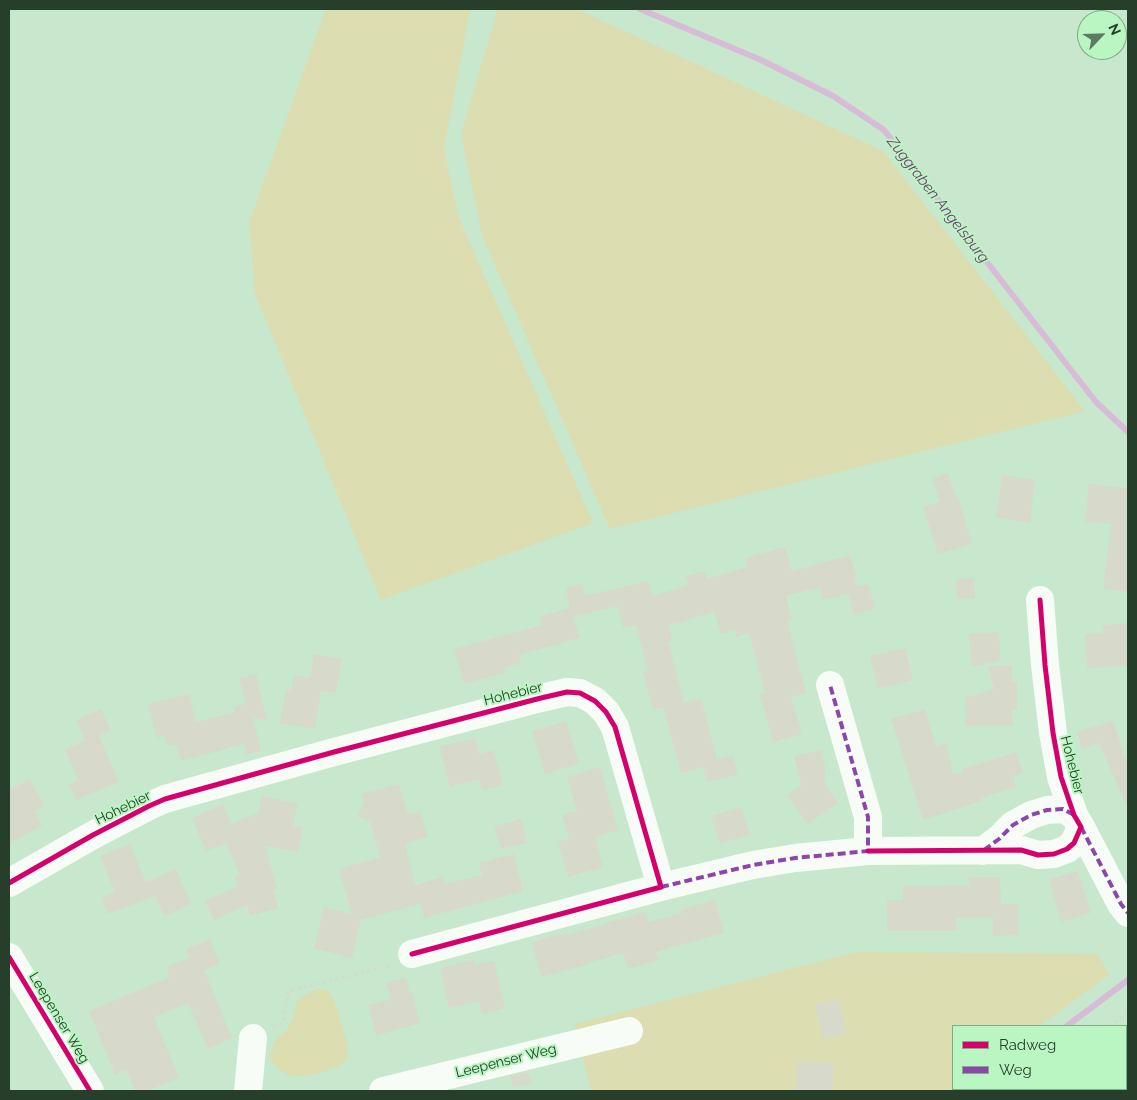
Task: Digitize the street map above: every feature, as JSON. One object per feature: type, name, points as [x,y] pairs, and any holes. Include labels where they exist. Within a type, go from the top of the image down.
[{"type":"street","name":"Hohebier","points":[[1040,600],[1053,733],[1061,777],[1078,821],[1112,889],[1128,913]]},
{"type":"street","points":[[830,685],[868,817],[868,851]]},
{"type":"street","name":"Hohebier","points":[[9,883],[93,835],[165,799],[342,750],[567,692],[580,694],[596,701],[606,712],[615,727],[661,887]]},
{"type":"street","name":"Hohebier","points":[[983,851],[1013,825],[1031,815],[1048,810],[1063,809],[1078,821]]},
{"type":"street","points":[[412,954],[661,887],[753,865],[795,858],[868,851],[1022,850],[1038,855],[1054,854],[1067,849],[1074,843],[1078,821]]},
{"type":"street","name":"Leepenser Weg","points":[[9,957],[90,1091]]},
{"type":"street","name":"Leepenser Weg","points":[[383,1091],[629,1031]]},
{"type":"street","points":[[248,1091],[253,1038]]},
{"type":"path","points":[[253,1038],[283,1022],[289,991],[397,964],[412,954]]},
{"type":"path","points":[[1111,1025],[1128,1012]]},
{"type":"green space","points":[[326,9],[470,9],[444,149],[458,216],[593,523],[381,600],[255,294],[249,223]]},
{"type":"green space","points":[[498,9],[577,9],[883,151],[1085,411],[610,529],[482,235],[461,134]]},
{"type":"green space","points":[[856,952],[1098,954],[1109,975],[1040,1025],[952,1025],[952,1089],[949,1091],[591,1091],[575,1024]]},
{"type":"green space","points":[[318,989],[327,990],[334,1000],[348,1046],[347,1060],[338,1066],[317,1074],[293,1077],[279,1070],[269,1056],[275,1040],[287,1030],[294,1018],[296,1003],[306,994]]},
{"type":"building","points":[[948,473],[956,497],[958,497],[972,544],[938,554],[923,507],[940,502],[932,478]]},
{"type":"building","points":[[1002,475],[1035,480],[1030,523],[996,518]]},
{"type":"building","points":[[1089,484],[1128,488],[1128,592],[1103,588],[1111,524],[1085,522]]},
{"type":"building","points":[[785,547],[792,571],[850,555],[857,578],[855,578],[856,586],[869,585],[875,609],[854,614],[848,594],[823,600],[820,587],[786,596],[792,620],[787,621],[806,693],[791,697],[802,734],[773,742],[760,695],[765,693],[749,633],[736,637],[734,630],[721,634],[714,612],[668,626],[672,641],[668,642],[684,703],[701,698],[717,759],[732,755],[738,775],[707,782],[703,767],[681,773],[663,707],[653,710],[643,672],[648,671],[636,625],[623,628],[618,606],[573,617],[580,638],[519,655],[521,663],[504,668],[505,673],[464,684],[454,649],[542,625],[540,616],[570,608],[566,588],[582,584],[585,596],[648,581],[652,596],[689,585],[686,576],[705,571],[707,579],[747,567],[745,558]]},
{"type":"building","points":[[974,578],[975,598],[957,599],[956,579]]},
{"type":"building","points":[[1128,623],[1128,666],[1087,668],[1085,634],[1104,633],[1103,625]]},
{"type":"building","points":[[999,632],[1001,660],[972,667],[969,634]]},
{"type":"building","points":[[905,648],[913,680],[878,689],[870,656]]},
{"type":"building","points":[[314,654],[342,659],[336,693],[321,691],[315,729],[280,723],[286,689],[291,690],[294,675],[310,678]]},
{"type":"building","points":[[988,666],[1012,666],[1012,682],[1017,681],[1017,710],[1012,710],[1013,725],[966,726],[965,698],[994,689]]},
{"type":"building","points":[[256,674],[267,721],[253,718],[261,751],[246,755],[244,744],[181,761],[176,744],[167,746],[164,736],[157,738],[148,704],[189,694],[196,722],[235,712],[233,707],[246,704],[239,678]]},
{"type":"building","points":[[101,709],[111,731],[99,736],[119,782],[76,800],[69,784],[78,780],[65,749],[85,741],[76,720]]},
{"type":"building","points":[[925,709],[936,746],[946,743],[953,774],[962,773],[962,769],[1016,752],[1023,773],[1014,775],[1015,787],[981,798],[982,801],[923,820],[891,719]]},
{"type":"building","points":[[566,721],[579,763],[545,774],[532,731]]},
{"type":"building","points":[[1113,721],[1128,766],[1128,809],[1099,743],[1082,749],[1077,732]]},
{"type":"building","points":[[475,738],[479,754],[493,750],[503,785],[482,790],[479,779],[450,787],[439,747]]},
{"type":"building","points":[[821,750],[826,771],[824,783],[838,803],[808,824],[787,795],[801,785],[794,756]]},
{"type":"building","points":[[600,767],[618,830],[595,837],[603,867],[568,877],[558,842],[569,839],[562,815],[577,811],[567,777]]},
{"type":"building","points":[[30,779],[44,806],[35,811],[42,826],[9,843],[9,790]]},
{"type":"building","points":[[399,784],[408,814],[420,811],[428,837],[405,844],[415,885],[443,877],[444,884],[482,875],[479,863],[514,854],[523,891],[424,918],[421,904],[361,920],[352,958],[314,948],[324,907],[352,914],[339,869],[380,857],[370,822],[358,816],[364,802],[362,794]]},
{"type":"building","points":[[262,796],[298,804],[293,826],[303,828],[298,852],[265,846],[277,889],[273,890],[278,908],[250,916],[247,905],[214,920],[205,901],[238,886],[235,877],[240,876],[226,843],[206,851],[192,818],[223,804],[231,824],[258,813]]},
{"type":"building","points":[[741,807],[750,835],[720,844],[711,816]]},
{"type":"building","points":[[521,819],[527,843],[501,849],[494,826]]},
{"type":"building","points":[[130,844],[146,882],[176,869],[191,904],[164,916],[155,896],[108,914],[102,901],[104,900],[103,898],[115,892],[100,856]]},
{"type":"building","points":[[1078,871],[1091,913],[1061,922],[1049,879]]},
{"type":"building","points":[[969,877],[1000,877],[1001,904],[1018,904],[1019,935],[993,936],[993,917],[956,918],[957,931],[887,931],[887,900],[903,900],[903,886],[969,885]]},
{"type":"building","points":[[715,900],[724,933],[656,952],[659,960],[628,969],[623,953],[541,977],[532,942],[565,933],[566,935],[645,912],[648,922],[682,913],[681,910]]},
{"type":"building","points":[[210,939],[220,964],[204,970],[232,1038],[208,1049],[188,1003],[154,1017],[179,1078],[148,1091],[135,1091],[126,1070],[115,1075],[89,1011],[170,977],[166,967],[189,958],[186,949]]},
{"type":"building","points":[[473,960],[475,965],[494,961],[505,1008],[482,1014],[479,1001],[449,1008],[440,968]]},
{"type":"building","points":[[406,978],[410,993],[412,992],[420,1023],[376,1036],[368,1005],[391,999],[386,983]]},
{"type":"building","points":[[838,999],[847,1034],[823,1039],[815,1004]]},
{"type":"building","points":[[797,1062],[834,1062],[833,1091],[796,1091]]},
{"type":"building","points":[[528,1072],[532,1083],[513,1088],[510,1076]]},
{"type":"waterway","name":"Zuggraben Angelsburg","points":[[640,9],[761,60],[833,96],[884,130],[1096,402],[1128,432]]},
{"type":"waterway","points":[[1068,1025],[1128,980]]},
{"type":"marked path","points":[[661,887],[753,865],[795,858],[868,851],[868,817],[830,685]]},
{"type":"marked path","points":[[984,850],[1013,825],[1031,815],[1047,810],[1063,809],[1074,815]]},
{"type":"marked path","points":[[1081,827],[1121,904],[1128,913]]},
{"type":"cycle path","points":[[868,851],[1021,850],[1038,855],[1054,854],[1067,849],[1074,843],[1081,827],[1074,815],[1061,777],[1053,733],[1040,600]]},
{"type":"cycle path","points":[[9,883],[93,835],[165,799],[334,752],[567,692],[580,693],[595,701],[606,712],[615,727],[661,887],[412,954]]},
{"type":"cycle path","points":[[9,957],[90,1091]]}]
